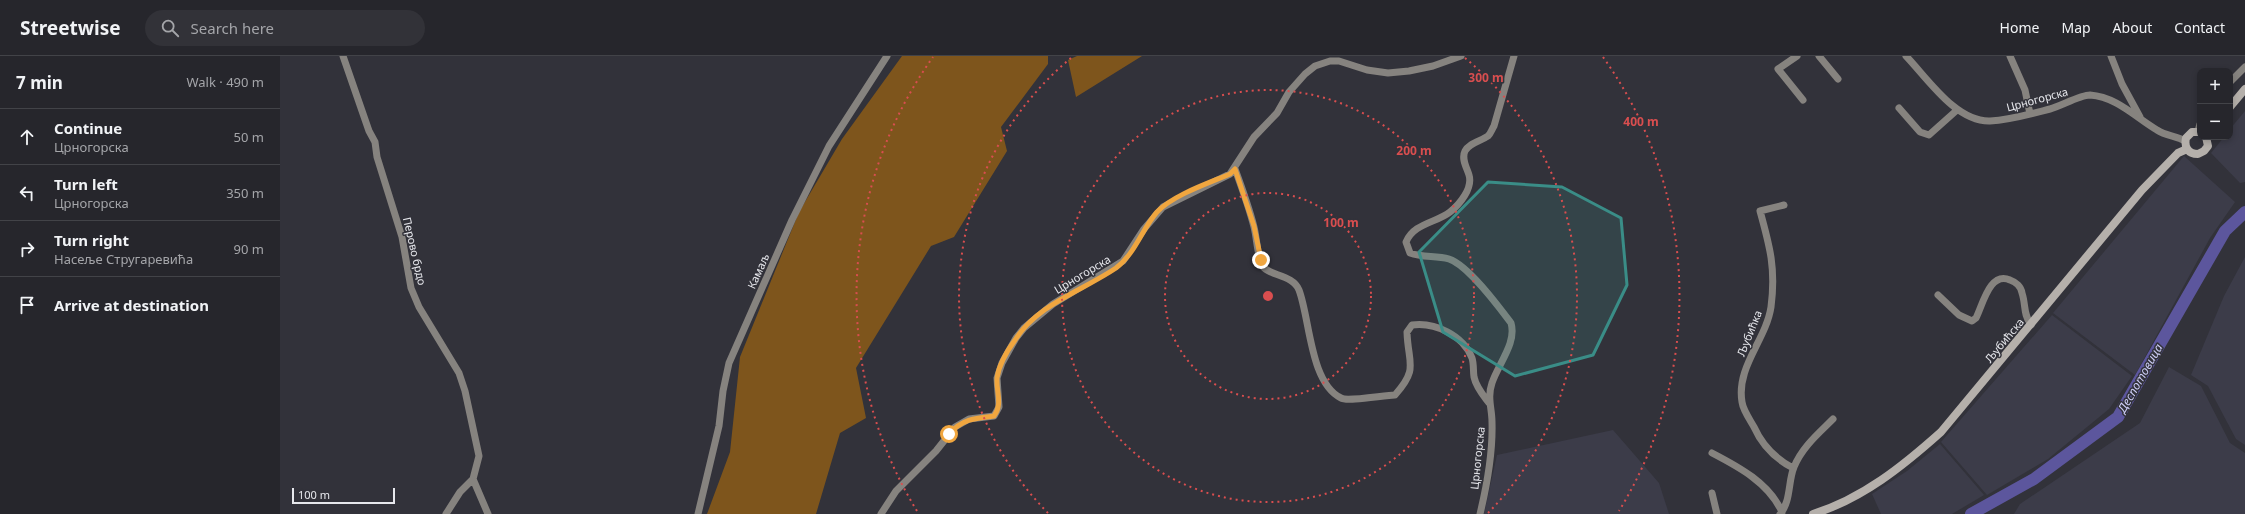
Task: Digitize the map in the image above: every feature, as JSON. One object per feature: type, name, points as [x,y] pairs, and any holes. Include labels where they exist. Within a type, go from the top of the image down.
[{"type":"street","name":"Перово брдо","points":[[343,56],[369,131],[375,142],[377,157],[402,237],[411,288],[419,307],[459,373],[466,391],[479,456],[473,479]]},
{"type":"street","name":"Камаљ","points":[[698,514],[719,426],[723,391],[729,363],[792,220],[829,146],[887,56]]},
{"type":"street","name":"Црногорска","points":[[881,514],[896,491],[936,452],[955,427],[969,419],[994,416],[997,412],[999,402],[998,378],[1002,363],[1016,338],[1032,320],[1053,304],[1123,261],[1144,229],[1163,206],[1230,174],[1235,169],[1254,137],[1277,113],[1289,92],[1305,74],[1315,66],[1330,61],[1339,61],[1367,70],[1388,73],[1410,72],[1461,56]]},
{"type":"street","points":[[1489,403],[1492,383],[1513,330],[1511,323],[1469,274],[1452,260],[1440,256],[1417,256],[1410,253],[1406,242],[1409,236],[1417,228],[1450,212],[1465,194],[1469,187],[1470,177],[1464,160],[1465,152],[1470,146],[1489,135],[1494,126],[1514,56]]},
{"type":"street","points":[[1797,56],[1778,69],[1803,100]]},
{"type":"street","points":[[1819,56],[1838,79]]},
{"type":"street","name":"Црногорска","points":[[1906,56],[1957,110],[1972,118],[1990,121],[2059,107],[2088,95],[2102,96],[2142,119],[2158,131],[2186,145]]},
{"type":"street","points":[[2010,56],[2025,90],[2030,114]]},
{"type":"street","points":[[2111,56],[2122,84],[2142,119]]},
{"type":"street","points":[[2233,79],[2245,67]]},
{"type":"street","points":[[2232,104],[2245,89]]},
{"type":"street","points":[[1898,108],[1920,132],[1929,135],[1957,110]]},
{"type":"street","name":"Љубићска","points":[[1813,514],[1831,508],[1861,493],[1913,457],[1941,432],[2142,190],[2186,145],[2190,133],[2197,130]]},
{"type":"street","points":[[2186,145],[2192,153],[2201,153],[2208,146],[2207,140]]},
{"type":"street","points":[[1235,169],[1254,226],[1262,264],[1267,270],[1289,279],[1299,288],[1317,367],[1333,393],[1342,399],[1350,400],[1395,394],[1406,383],[1411,371],[1407,332],[1412,325],[1424,324],[1445,331],[1465,344],[1472,360],[1474,378],[1479,391],[1489,403]]},
{"type":"street","name":"Љубићка","points":[[1784,205],[1760,210],[1774,273],[1766,327],[1752,351],[1743,382],[1742,403],[1759,438],[1780,462],[1793,468]]},
{"type":"street","points":[[1938,295],[1959,315],[1972,321],[1976,318],[1993,282],[2000,278],[2008,279],[2016,282],[2022,290],[2026,318],[2031,325]]},
{"type":"street","name":"Црногорска","points":[[1480,514],[1490,453],[1492,421],[1489,403]]},
{"type":"street","points":[[1781,513],[1793,468],[1803,450],[1833,419]]},
{"type":"street","points":[[1712,453],[1745,471],[1778,502],[1781,513]]},
{"type":"street","points":[[446,514],[460,492],[473,479],[488,514]]},
{"type":"street","points":[[1712,494],[1717,514]]},
{"type":"highlighted area","points":[[1488,182],[1562,187],[1621,218],[1627,285],[1593,355],[1515,376],[1443,332],[1419,252]]},
{"type":"shaded area","points":[[902,56],[1048,56],[1048,64],[1001,127],[1007,151],[954,237],[931,246],[856,368],[866,418],[840,433],[816,514],[707,514],[730,452],[740,357],[799,212],[842,139]]},
{"type":"shaded area","points":[[1077,56],[1142,56],[1076,97],[1068,60]]},
{"type":"shaded area","points":[[2245,111],[2245,182],[2240,183],[2211,153],[2222,140],[2233,140],[2233,125]]},
{"type":"shaded area","points":[[2184,156],[2235,202],[2210,238],[2135,375],[2053,313]]},
{"type":"shaded area","points":[[2245,257],[2245,445],[2236,439],[2208,386],[2191,375],[2224,296]]},
{"type":"shaded area","points":[[2052,315],[2132,376],[2109,409],[2048,459],[1987,495],[1941,442]]},
{"type":"shaded area","points":[[2169,367],[2201,386],[2230,443],[2245,453],[2245,514],[2014,514],[2020,504],[2140,423]]},
{"type":"shaded area","points":[[1613,430],[1659,483],[1669,514],[1484,514],[1497,455]]},
{"type":"shaded area","points":[[1940,444],[1984,495],[1952,514],[1881,514],[1872,494],[1907,471]]},
{"type":"waterway","name":"Деспотовица","points":[[1971,514],[2034,479],[2118,417],[2225,231],[2245,212]]},
{"type":"route","points":[[949,434],[955,427],[969,419],[994,416],[999,407],[997,388],[1002,363],[1007,352],[1024,328],[1053,304],[1116,267],[1123,261],[1130,253],[1144,229],[1163,206],[1230,174],[1235,169],[1254,226],[1261,260]]}]
